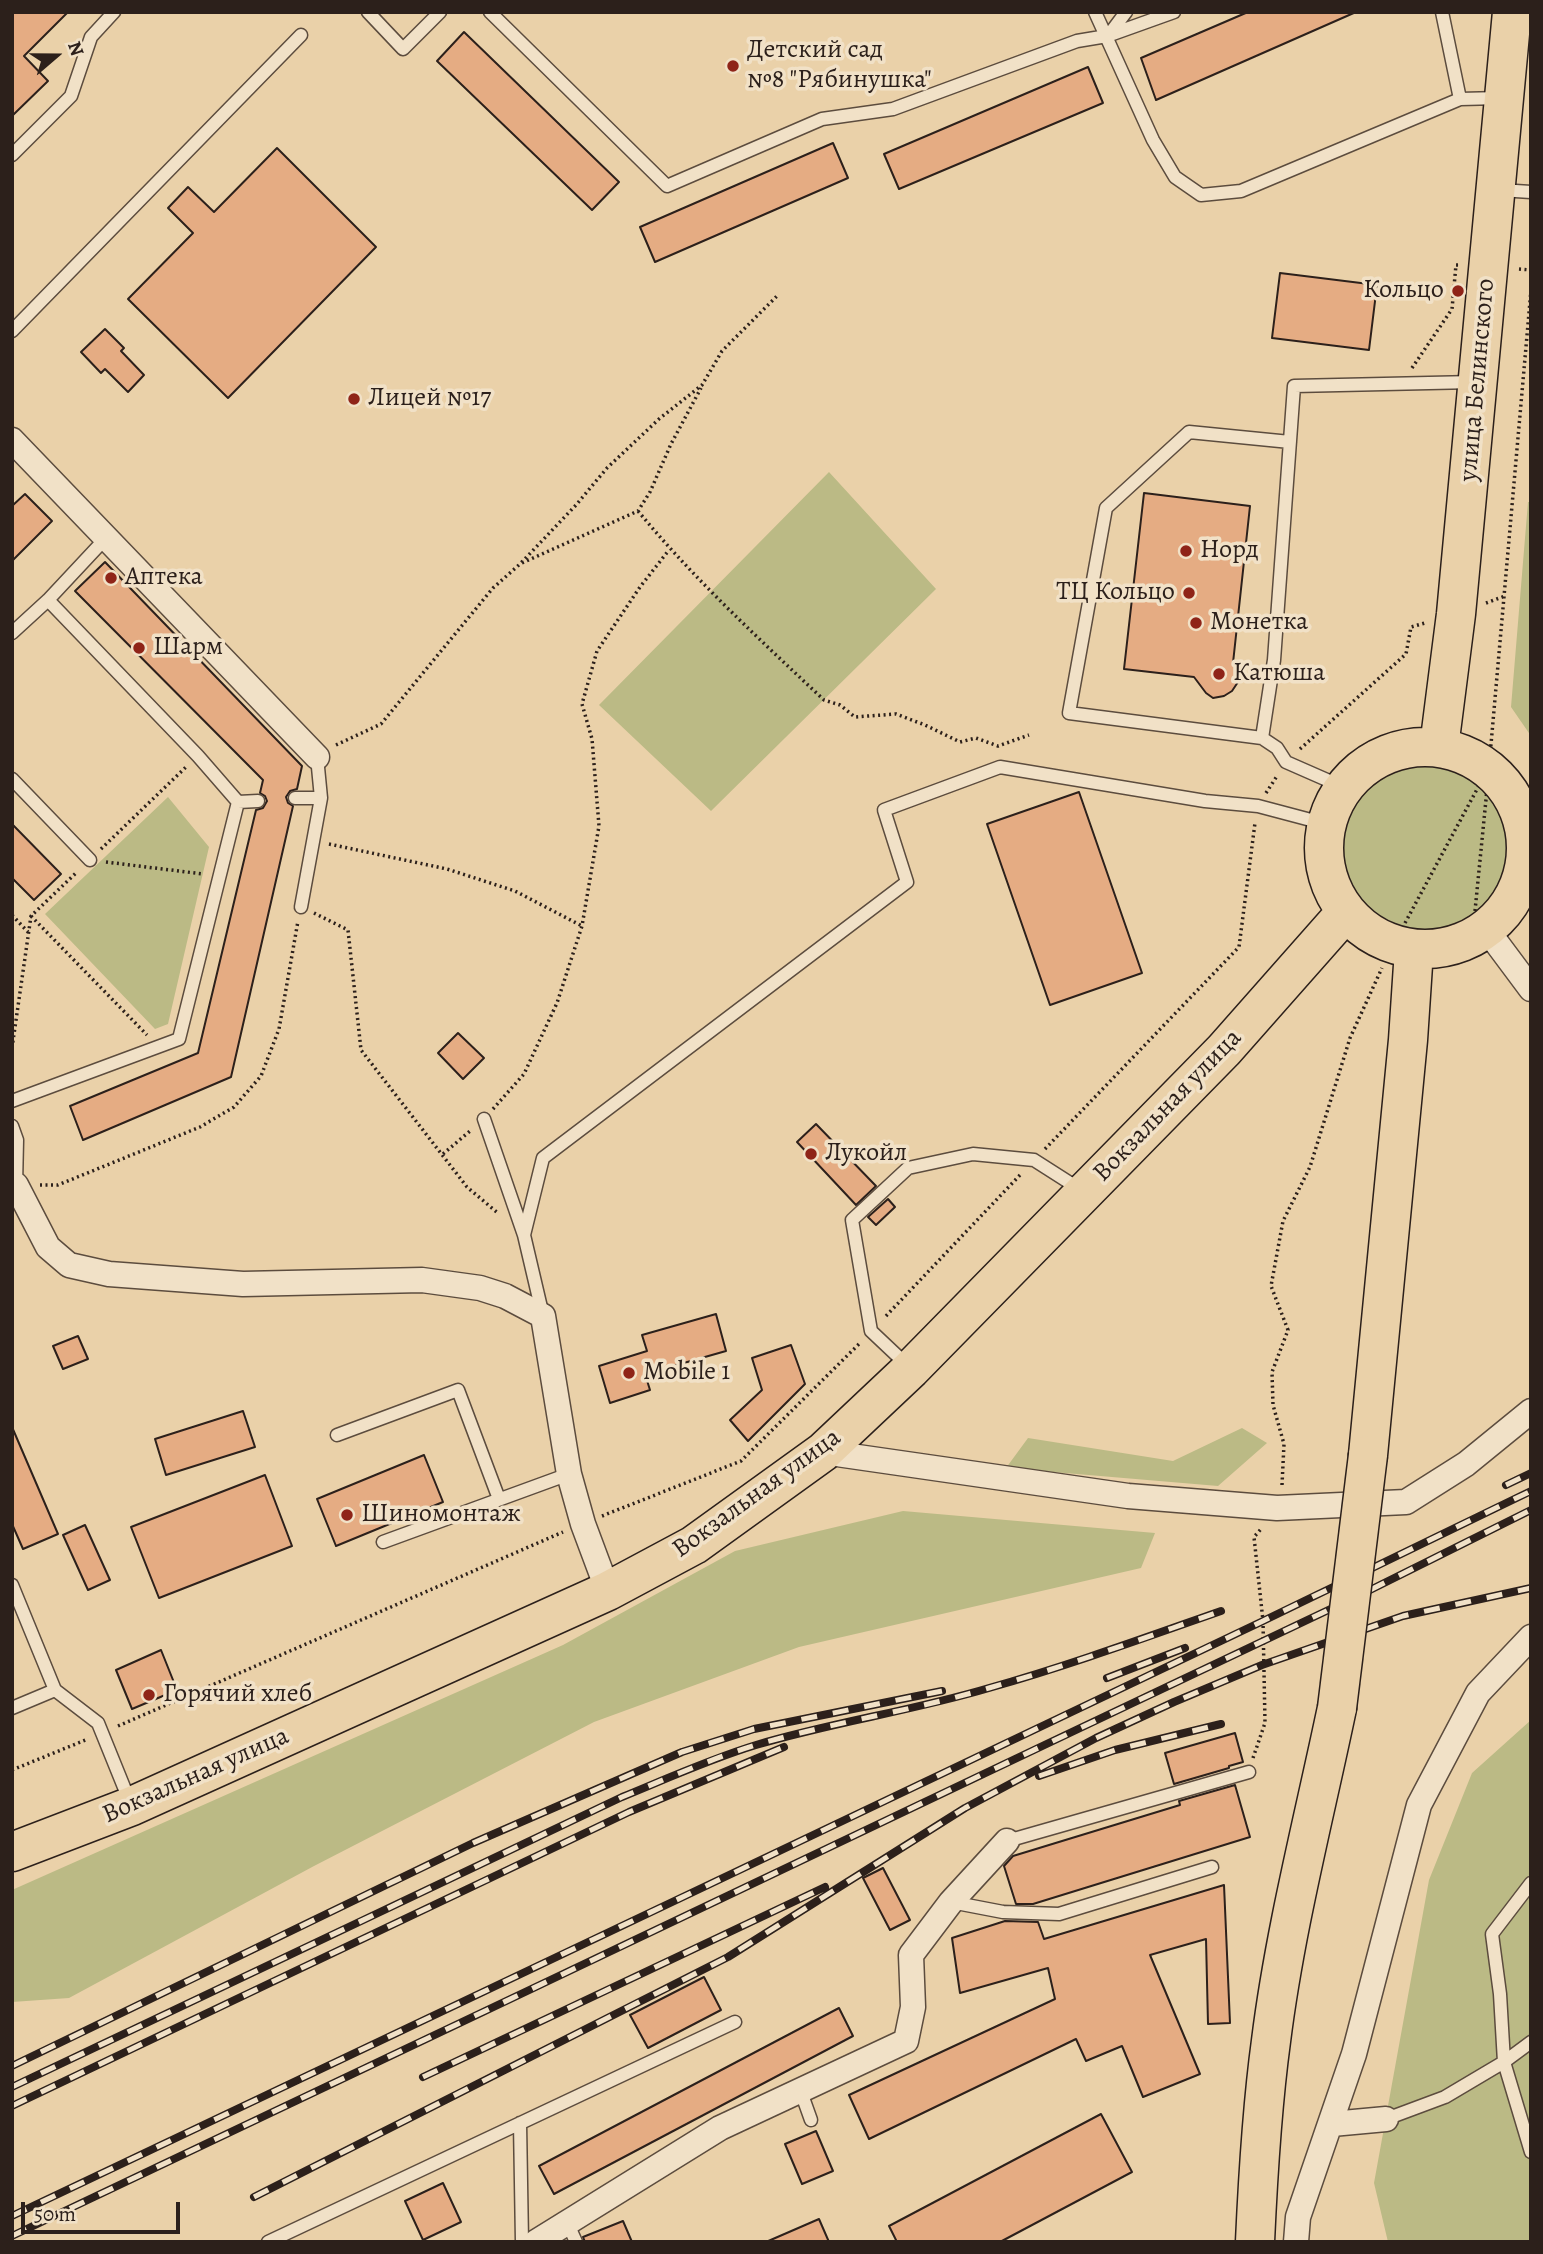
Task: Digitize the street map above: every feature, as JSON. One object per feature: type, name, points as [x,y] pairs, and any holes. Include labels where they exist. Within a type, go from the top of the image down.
[{"type":"main road","name":"улица Белинского","points":[[1438,747],[1456,614],[1478,382],[1513,191],[1504,98],[1511,12]]},
{"type":"main road","points":[[1438,747],[1489,767],[1500,779],[1522,815],[1529,866],[1517,895],[1480,926],[1445,949],[1404,946],[1366,932],[1345,913],[1332,892],[1323,858],[1326,824],[1343,787],[1361,769],[1395,751],[1438,747]]},
{"type":"main road","name":"Вокзальная улица","points":[[12,1852],[132,1806],[608,1591],[694,1545],[823,1452],[911,1369],[1224,1050],[1345,913]]},
{"type":"main road","points":[[1255,2242],[1259,2156],[1271,2040],[1291,1925],[1337,1707],[1368,1455],[1408,1040],[1404,946]]},
{"type":"street","points":[[12,440],[317,757]]},
{"type":"street","points":[[1480,926],[1531,989]]},
{"type":"street","points":[[16,1185],[48,1247],[69,1265],[109,1274],[243,1284],[422,1280],[480,1288],[505,1296],[543,1316],[569,1474],[583,1524],[608,1591]]},
{"type":"street","points":[[823,1452],[1128,1496],[1277,1508],[1406,1502],[1466,1464],[1531,1410]]},
{"type":"street","points":[[1296,2242],[1298,2217],[1332,2124],[1357,2042],[1419,1805],[1478,1693],[1531,1637]]},
{"type":"street","points":[[536,2242],[572,2232],[720,2127],[801,2092],[906,2041],[913,2007],[911,1955],[951,1902],[1007,1841]]},
{"type":"street","points":[[1332,2124],[1386,2119]]},
{"type":"lane","points":[[12,155],[71,96],[91,37],[114,12]]},
{"type":"lane","points":[[368,12],[403,49],[440,12]]},
{"type":"lane","points":[[490,12],[667,186],[822,119],[893,109],[1077,41],[1107,36],[1174,12]]},
{"type":"lane","points":[[1095,12],[1153,140],[1175,177],[1201,195],[1241,191],[1460,99],[1504,98]]},
{"type":"lane","points":[[1107,36],[1126,12]]},
{"type":"lane","points":[[1443,12],[1460,99]]},
{"type":"lane","points":[[12,331],[300,35]]},
{"type":"lane","points":[[1262,738],[1274,660],[1294,386],[1478,382]]},
{"type":"lane","points":[[1290,442],[1188,432],[1106,508],[1069,713],[1262,738],[1277,748],[1286,762],[1343,787]]},
{"type":"lane","points":[[12,633],[48,600],[105,539]]},
{"type":"lane","points":[[48,600],[198,756],[238,802]]},
{"type":"lane","points":[[301,907],[321,798],[317,757]]},
{"type":"lane","points":[[524,1235],[544,1158],[907,882],[884,810],[1000,767],[1205,801],[1258,806],[1326,824]]},
{"type":"lane","points":[[12,779],[90,860]]},
{"type":"lane","points":[[295,798],[321,798]]},
{"type":"lane","points":[[238,802],[258,801]]},
{"type":"lane","points":[[12,1101],[179,1039],[238,802]]},
{"type":"lane","points":[[484,1119],[524,1235],[543,1316]]},
{"type":"lane","points":[[12,1126],[16,1140],[16,1185]]},
{"type":"lane","points":[[911,1369],[871,1331],[852,1220],[908,1168],[973,1154],[1034,1160],[1084,1192]]},
{"type":"lane","points":[[337,1435],[458,1390],[499,1499]]},
{"type":"lane","points":[[383,1542],[569,1474]]},
{"type":"lane","points":[[12,1585],[55,1690],[98,1723],[132,1806]]},
{"type":"lane","points":[[12,1708],[55,1690]]},
{"type":"lane","points":[[1007,1841],[1249,1772]]},
{"type":"lane","points":[[951,1902],[1003,1912],[1059,1914],[1212,1867]]},
{"type":"lane","points":[[1531,1882],[1492,1934],[1500,1993],[1504,2063],[1531,2152]]},
{"type":"lane","points":[[268,2242],[735,2021]]},
{"type":"lane","points":[[1386,2119],[1445,2097],[1504,2063],[1531,2042]]},
{"type":"lane","points":[[801,2092],[811,2120]]},
{"type":"lane","points":[[520,2123],[522,2242]]},
{"type":"path","points":[[1480,926],[1489,767],[1531,290]]},
{"type":"path","points":[[520,564],[638,510],[650,492],[671,444],[722,351],[777,296]]},
{"type":"path","points":[[317,757],[344,739],[381,724],[493,588],[520,564],[607,468],[659,419],[702,385]]},
{"type":"path","points":[[638,510],[669,550],[710,592],[824,700],[840,705],[855,717],[896,714],[960,742],[976,738],[998,746],[1029,735]]},
{"type":"path","points":[[443,1154],[484,1119],[524,1074],[556,1003],[582,926],[599,826],[592,739],[582,704],[597,651],[639,587],[669,550]]},
{"type":"path","points":[[12,1770],[583,1524],[741,1461],[871,1331],[1239,947],[1258,806],[1286,762],[1406,654],[1411,627],[1505,596]]},
{"type":"path","points":[[12,1048],[31,916],[198,756]]},
{"type":"path","points":[[1249,1772],[1265,1723],[1262,1618],[1254,1538],[1277,1508],[1284,1475],[1284,1444],[1273,1405],[1272,1372],[1288,1330],[1272,1286],[1283,1221],[1310,1167],[1350,1038],[1404,946],[1489,767]]},
{"type":"path","points":[[313,842],[345,846],[447,869],[515,891],[582,926]]},
{"type":"path","points":[[90,860],[219,876]]},
{"type":"path","points":[[16,1185],[58,1185],[200,1127],[234,1107],[261,1076],[279,1029],[301,907],[348,930],[361,1050],[467,1187],[524,1235]]},
{"type":"path","points":[[12,915],[28,932]]},
{"type":"path","points":[[31,916],[158,1047]]},
{"type":"shaded area","points":[[829,472],[936,589],[711,811],[599,705]]},
{"type":"shaded area","points":[[1528,502],[1531,502],[1531,736],[1511,707]]},
{"type":"shaded area","points":[[1424,765],[1456,771],[1483,790],[1502,817],[1508,849],[1502,881],[1483,908],[1456,927],[1424,933],[1392,927],[1365,908],[1346,881],[1340,849],[1346,817],[1365,790],[1392,771]]},
{"type":"shaded area","points":[[168,797],[209,847],[168,1024],[155,1029],[45,914]]},
{"type":"shaded area","points":[[1242,1428],[1267,1443],[1218,1486],[1006,1468],[1028,1438],[1173,1461]]},
{"type":"shaded area","points":[[903,1511],[1155,1533],[1141,1568],[799,1647],[594,1722],[314,1866],[69,1998],[12,2002],[12,1890],[563,1645],[735,1551]]},
{"type":"shaded area","points":[[1531,1720],[1531,2242],[1388,2242],[1374,2183],[1429,1880],[1472,1773]]},
{"type":"building","points":[[12,12],[68,12],[24,56],[48,81],[12,116]]},
{"type":"building","points":[[1248,12],[1356,12],[1156,100],[1141,58]]},
{"type":"building","points":[[464,32],[619,182],[592,210],[437,61]]},
{"type":"building","points":[[1088,67],[1103,103],[899,189],[884,154]]},
{"type":"building","points":[[833,143],[848,178],[655,262],[640,227]]},
{"type":"building","points":[[277,148],[376,247],[228,398],[128,299],[193,233],[168,208],[188,187],[214,212]]},
{"type":"building","points":[[1280,273],[1377,285],[1369,350],[1272,338]]},
{"type":"building","points":[[105,329],[124,348],[121,351],[144,375],[128,392],[105,369],[101,373],[81,352]]},
{"type":"building","points":[[1144,493],[1250,506],[1233,663],[1239,673],[1238,682],[1232,691],[1224,696],[1213,698],[1194,677],[1124,669]]},
{"type":"building","points":[[25,494],[52,521],[12,561],[12,506]]},
{"type":"building","points":[[105,562],[302,766],[297,789],[290,791],[286,797],[288,803],[293,806],[231,1077],[83,1140],[70,1106],[198,1053],[256,810],[263,808],[267,801],[260,793],[263,780],[75,591]]},
{"type":"building","points":[[1079,792],[1142,973],[1050,1005],[987,824]]},
{"type":"building","points":[[12,824],[61,874],[34,900],[12,878]]},
{"type":"building","points":[[458,1033],[484,1058],[463,1079],[438,1053]]},
{"type":"building","points":[[816,1124],[876,1186],[856,1205],[797,1142]]},
{"type":"building","points":[[888,1199],[895,1207],[876,1225],[868,1217]]},
{"type":"building","points":[[716,1314],[726,1351],[645,1374],[650,1390],[610,1403],[599,1366],[647,1351],[642,1335]]},
{"type":"building","points":[[78,1336],[88,1359],[63,1369],[53,1346]]},
{"type":"building","points":[[791,1345],[805,1384],[748,1441],[730,1420],[762,1390],[752,1358]]},
{"type":"building","points":[[243,1411],[255,1447],[166,1475],[155,1439]]},
{"type":"building","points":[[12,1427],[58,1534],[23,1549],[12,1524]]},
{"type":"building","points":[[424,1455],[443,1502],[336,1546],[317,1499]]},
{"type":"building","points":[[265,1475],[292,1546],[159,1598],[131,1527]]},
{"type":"building","points":[[85,1525],[110,1580],[88,1590],[63,1535]]},
{"type":"building","points":[[161,1650],[177,1690],[132,1709],[116,1670]]},
{"type":"building","points":[[1235,1733],[1243,1762],[1174,1784],[1165,1753]]},
{"type":"building","points":[[1235,1785],[1250,1837],[1033,1904],[1016,1904],[1004,1866],[1013,1856],[1180,1805],[1179,1801]]},
{"type":"building","points":[[883,1868],[910,1920],[890,1930],[863,1878]]},
{"type":"building","points":[[1224,1885],[1230,2023],[1208,2024],[1206,1939],[1150,1955],[1200,2074],[1143,2097],[1122,2046],[1086,2061],[1076,2039],[869,2139],[849,2095],[1055,1999],[1048,1968],[960,1993],[952,1938],[1005,1921],[1038,1922],[1044,1939]]},
{"type":"building","points":[[704,1977],[721,2010],[648,2048],[630,2015]]},
{"type":"building","points":[[839,2008],[853,2036],[554,2194],[539,2166]]},
{"type":"building","points":[[1101,2114],[1132,2172],[1000,2242],[897,2242],[889,2226]]},
{"type":"building","points":[[816,2131],[833,2171],[802,2184],[785,2144]]},
{"type":"building","points":[[443,2183],[461,2222],[423,2240],[405,2201]]},
{"type":"building","points":[[819,2219],[829,2242],[766,2242]]},
{"type":"building","points":[[623,2221],[632,2242],[585,2242],[583,2237]]},
{"type":"railway","points":[[1506,1485],[1531,1473]]},
{"type":"railway","points":[[12,2216],[1531,1491]]},
{"type":"railway","points":[[12,2236],[1362,1594],[1531,1510]]},
{"type":"railway","points":[[254,2197],[728,1957],[965,1808],[1096,1738],[1262,1665],[1403,1616],[1531,1588]]},
{"type":"railway","points":[[12,2087],[622,1797],[705,1763],[785,1737],[960,1696],[1018,1679],[1221,1611]]},
{"type":"railway","points":[[1107,1678],[1185,1648]]},
{"type":"railway","points":[[12,2066],[473,1843],[682,1752],[754,1729],[942,1691]]},
{"type":"railway","points":[[1039,1776],[1115,1750],[1221,1724]]},
{"type":"railway","points":[[12,2106],[629,1812],[784,1747]]},
{"type":"railway","points":[[423,2077],[825,1887]]},
{"type":"place","name":"Детский сад №8 \"Рябинушка\"","points":[[733,66]]},
{"type":"place","name":"Кольцо","points":[[1458,291]]},
{"type":"place","name":"Лицей №17","points":[[354,399]]},
{"type":"place","name":"Норд","points":[[1186,551]]},
{"type":"place","name":"Аптека","points":[[111,578]]},
{"type":"place","name":"ТЦ Кольцо","points":[[1189,593]]},
{"type":"place","name":"Монетка","points":[[1196,623]]},
{"type":"place","name":"Шарм","points":[[139,648]]},
{"type":"place","name":"Катюша","points":[[1219,674]]},
{"type":"place","name":"Лукойл","points":[[811,1154]]},
{"type":"place","name":"Mobile 1","points":[[629,1373]]},
{"type":"place","name":"Шиномонтаж","points":[[347,1515]]},
{"type":"place","name":"Горячий хлеб","points":[[149,1695]]}]
